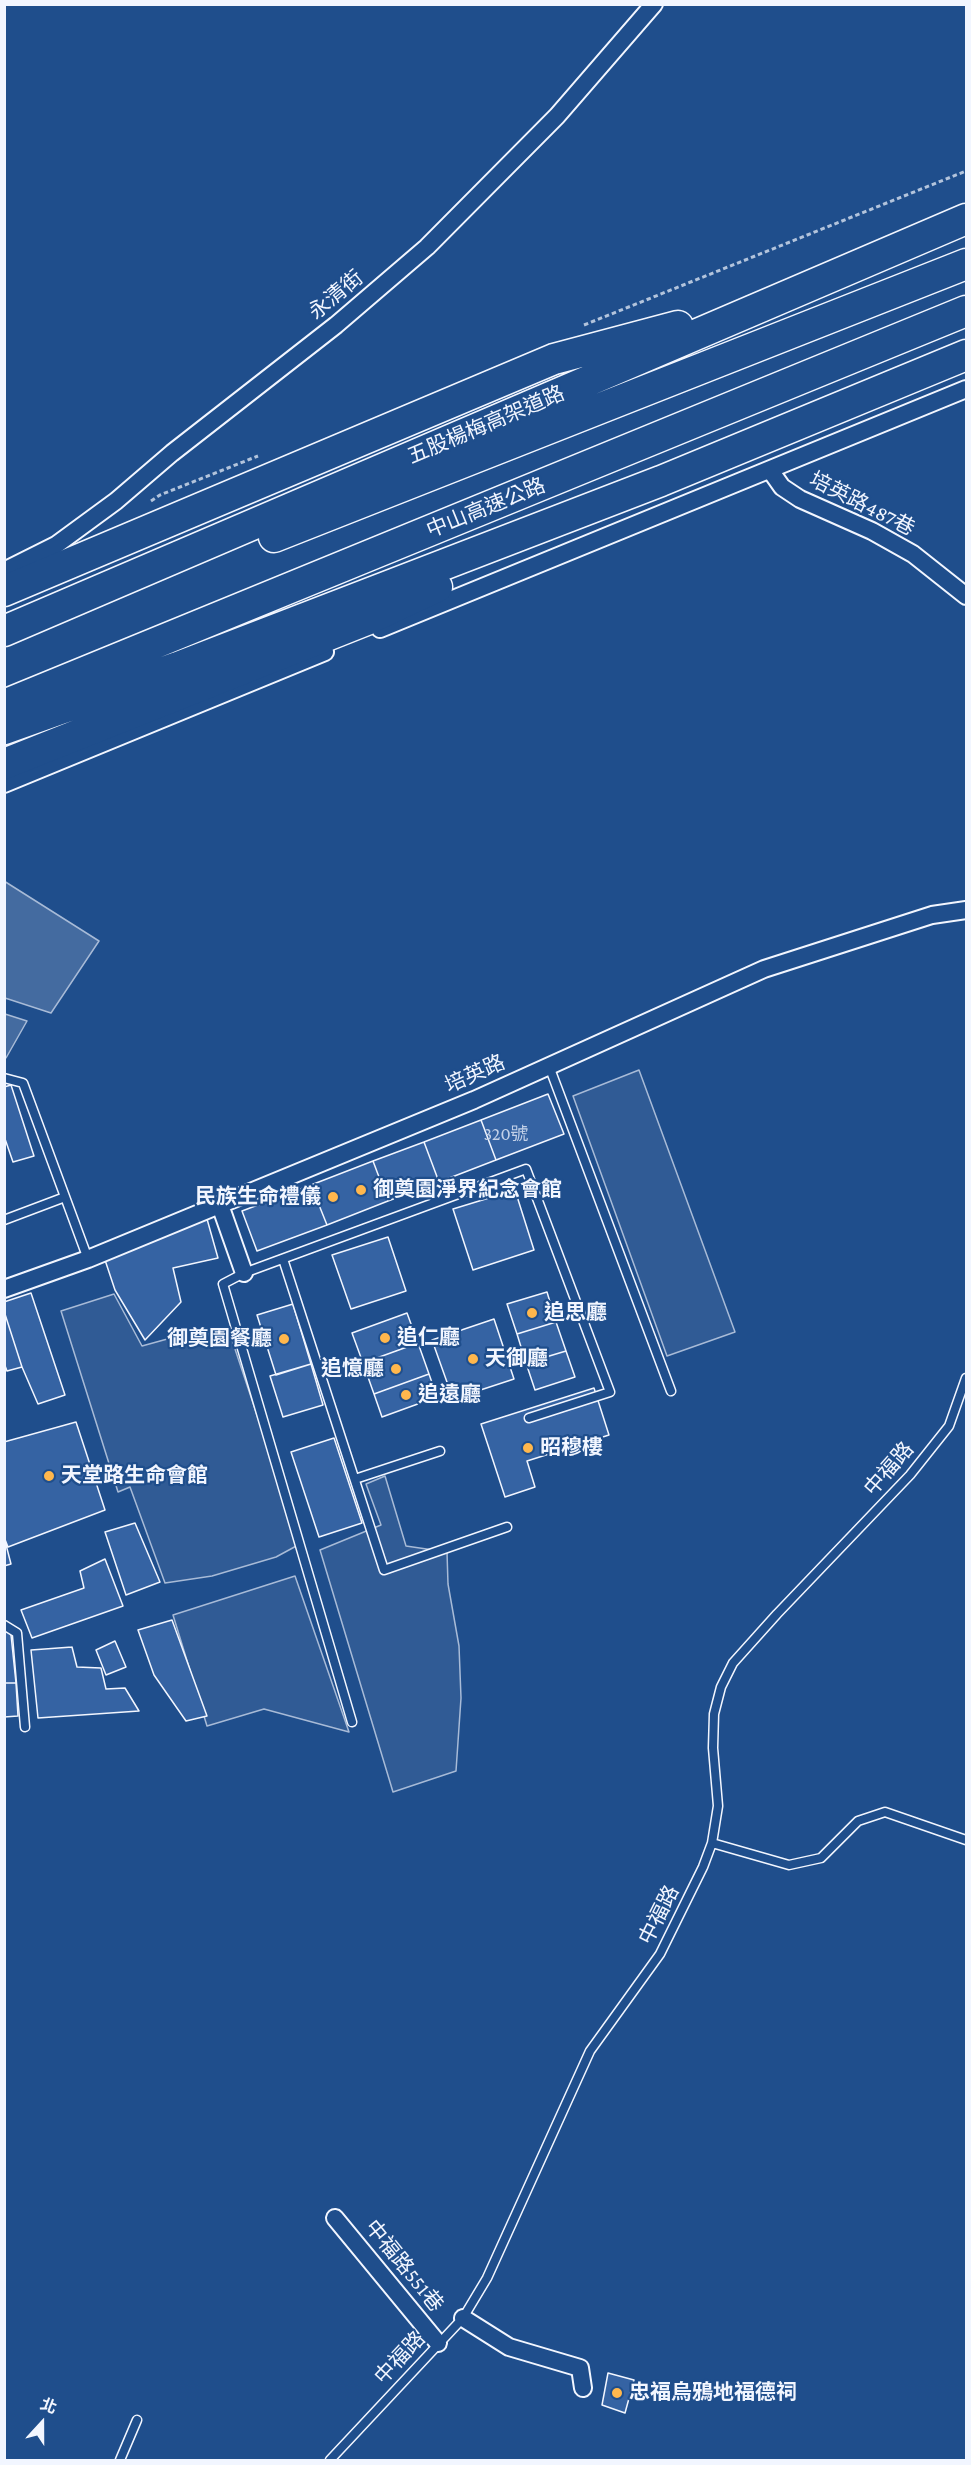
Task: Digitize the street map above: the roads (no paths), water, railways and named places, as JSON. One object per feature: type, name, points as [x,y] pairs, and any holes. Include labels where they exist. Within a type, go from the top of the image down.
[{"type":"highway","name":"五股楊梅高架道路","points":[[4,631],[966,219]]},
{"type":"highway","points":[[4,643],[966,264]]},
{"type":"highway","points":[[4,591],[554,359],[783,298]]},
{"type":"highway","name":"中山高速公路","points":[[4,705],[966,311]]},
{"type":"highway","points":[[4,729],[178,668],[661,481],[966,355]]},
{"type":"highway","points":[[4,764],[369,619],[661,481]]},
{"type":"street","name":"永清街","points":[[4,571],[56,545],[116,501],[172,453],[336,325],[427,246],[557,116],[654,4]]},
{"type":"street","points":[[4,784],[966,389]]},
{"type":"street","name":"培英路487巷","points":[[770,470],[783,487],[800,499],[872,531],[913,554],[966,596]]},
{"type":"street","name":"培英路","points":[[4,1289],[88,1259],[463,1104],[764,969],[851,939],[932,915],[966,910]]},
{"type":"street","points":[[220,1205],[244,1273]]},
{"type":"street","name":"中福路551巷","points":[[335,2218],[438,2343]]},
{"type":"street","points":[[463,2318],[509,2347],[580,2368],[583,2388]]},
{"type":"lane","points":[[549,1066],[671,1391]]},
{"type":"lane","points":[[4,1078],[23,1083],[88,1259]]},
{"type":"lane","points":[[352,1722],[223,1284],[244,1273],[526,1169],[610,1392],[529,1418]]},
{"type":"lane","points":[[4,1220],[65,1197]]},
{"type":"lane","points":[[283,1259],[384,1570],[507,1527]]},
{"type":"lane","name":"中福路","points":[[330,2460],[463,2318],[487,2278],[590,2051],[660,1954],[703,1867],[712,1843],[718,1806],[713,1748],[714,1714],[721,1687],[733,1664],[777,1614],[910,1475],[949,1426],[966,1378]]},
{"type":"lane","points":[[355,1479],[440,1451]]},
{"type":"lane","points":[[4,1625],[17,1633],[25,1727]]},
{"type":"lane","points":[[712,1843],[789,1865],[821,1858],[858,1821],[885,1812],[966,1840]]},
{"type":"lane","points":[[120,2460],[137,2420]]},
{"type":"place","name":"御奠園淨界紀念會館","points":[[361,1190]]},
{"type":"place","name":"民族生命禮儀","points":[[333,1197]]},
{"type":"place","name":"追思廳","points":[[532,1313]]},
{"type":"place","name":"追仁廳","points":[[385,1338]]},
{"type":"place","name":"御奠園餐廳","points":[[284,1339]]},
{"type":"place","name":"天御廳","points":[[473,1359]]},
{"type":"place","name":"追憶廳","points":[[396,1369]]},
{"type":"place","name":"追遠廳","points":[[406,1395]]},
{"type":"place","name":"昭穆樓","points":[[528,1448]]},
{"type":"place","name":"天堂路生命會館","points":[[49,1476]]},
{"type":"place","name":"忠福烏鴉地福德祠","points":[[617,2393]]}]
